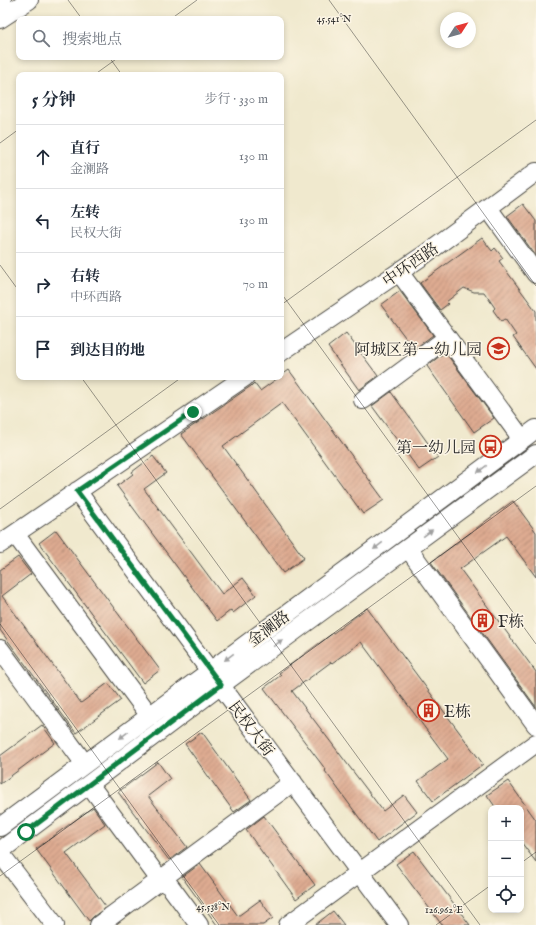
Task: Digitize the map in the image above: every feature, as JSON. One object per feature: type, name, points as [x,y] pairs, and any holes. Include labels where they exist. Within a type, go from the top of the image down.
[{"type":"street","points":[[0,19],[29,0]]},
{"type":"street","name":"中环西路","points":[[284,350],[424,255],[536,172]]},
{"type":"street","points":[[488,208],[536,274]]},
{"type":"street","points":[[399,272],[447,338],[529,434]]},
{"type":"street","points":[[363,400],[447,338]]},
{"type":"street","points":[[0,544],[241,380]]},
{"type":"street","name":"金澜路","points":[[0,827],[529,434]]},
{"type":"street","name":"金澜路","points":[[0,852],[221,685],[536,454]]},
{"type":"street","name":"民权大街","points":[[77,491],[400,925]]},
{"type":"street","points":[[15,534],[150,716]]},
{"type":"street","points":[[408,548],[536,725]]},
{"type":"street","points":[[0,649],[85,764]]},
{"type":"street","points":[[288,925],[536,743]]},
{"type":"street","points":[[100,925],[293,782]]},
{"type":"street","points":[[90,784],[160,880],[170,886],[199,925]]},
{"type":"street","points":[[0,852],[55,925]]},
{"type":"building","points":[[523,204],[536,221],[536,256],[507,216]]},
{"type":"building","points":[[482,238],[492,251],[495,248],[503,258],[499,261],[536,311],[536,369],[513,337],[516,335],[505,319],[501,321],[493,310],[495,308],[484,292],[474,292],[464,288],[446,302],[448,304],[440,310],[420,283]]},
{"type":"building","points":[[400,291],[433,335],[414,349],[381,305]]},
{"type":"building","points":[[346,333],[378,376],[359,390],[328,347]]},
{"type":"building","points":[[445,352],[494,418],[474,432],[427,366]]},
{"type":"building","points":[[289,370],[384,500],[363,514],[282,403],[223,446],[304,558],[283,573],[181,434],[254,383],[260,391],[275,380],[284,380],[284,374]]},
{"type":"building","points":[[391,392],[438,457],[419,470],[372,406]]},
{"type":"building","points":[[153,456],[166,473],[144,489],[222,594],[243,578],[256,595],[233,613],[231,610],[217,621],[117,486]]},
{"type":"building","name":"F栋","points":[[513,501],[536,532],[536,577],[506,536],[460,569],[536,672],[536,707],[431,562]]},
{"type":"building","points":[[56,530],[160,670],[143,683],[39,543]]},
{"type":"building","points":[[18,557],[31,574],[2,596],[81,703],[108,683],[121,700],[76,733],[0,630],[0,570]]},
{"type":"building","points":[[367,608],[483,764],[433,801],[418,781],[448,759],[361,642],[332,663],[331,662],[292,691],[383,811],[404,795],[417,812],[377,842],[325,771],[326,770],[264,688],[281,675],[279,673]]},
{"type":"building","points":[[42,725],[55,743],[0,784],[0,756]]},
{"type":"building","points":[[202,732],[251,800],[234,812],[185,744]]},
{"type":"building","points":[[158,762],[170,779],[148,796],[187,847],[169,860],[118,792]]},
{"type":"building","points":[[508,781],[536,820],[536,862],[524,846],[524,805],[494,805],[487,795]]},
{"type":"building","points":[[93,807],[105,824],[66,853],[106,907],[89,921],[36,849]]},
{"type":"building","points":[[264,816],[315,885],[296,899],[246,830]]},
{"type":"building","points":[[414,851],[470,925],[442,925],[396,864]]},
{"type":"building","points":[[200,864],[238,916],[260,900],[273,918],[263,925],[217,925],[182,877]]},
{"type":"building","points":[[333,911],[344,925],[315,925]]},
{"type":"place","name":"阿城区第一幼儿园","points":[[498,349]]},
{"type":"place","name":"第一幼儿园","points":[[491,447]]},
{"type":"place","name":"F栋","points":[[482,621]]},
{"type":"place","name":"E栋","points":[[428,711]]},
{"type":"route","points":[[26,832],[221,685],[77,491],[193,412]]}]
